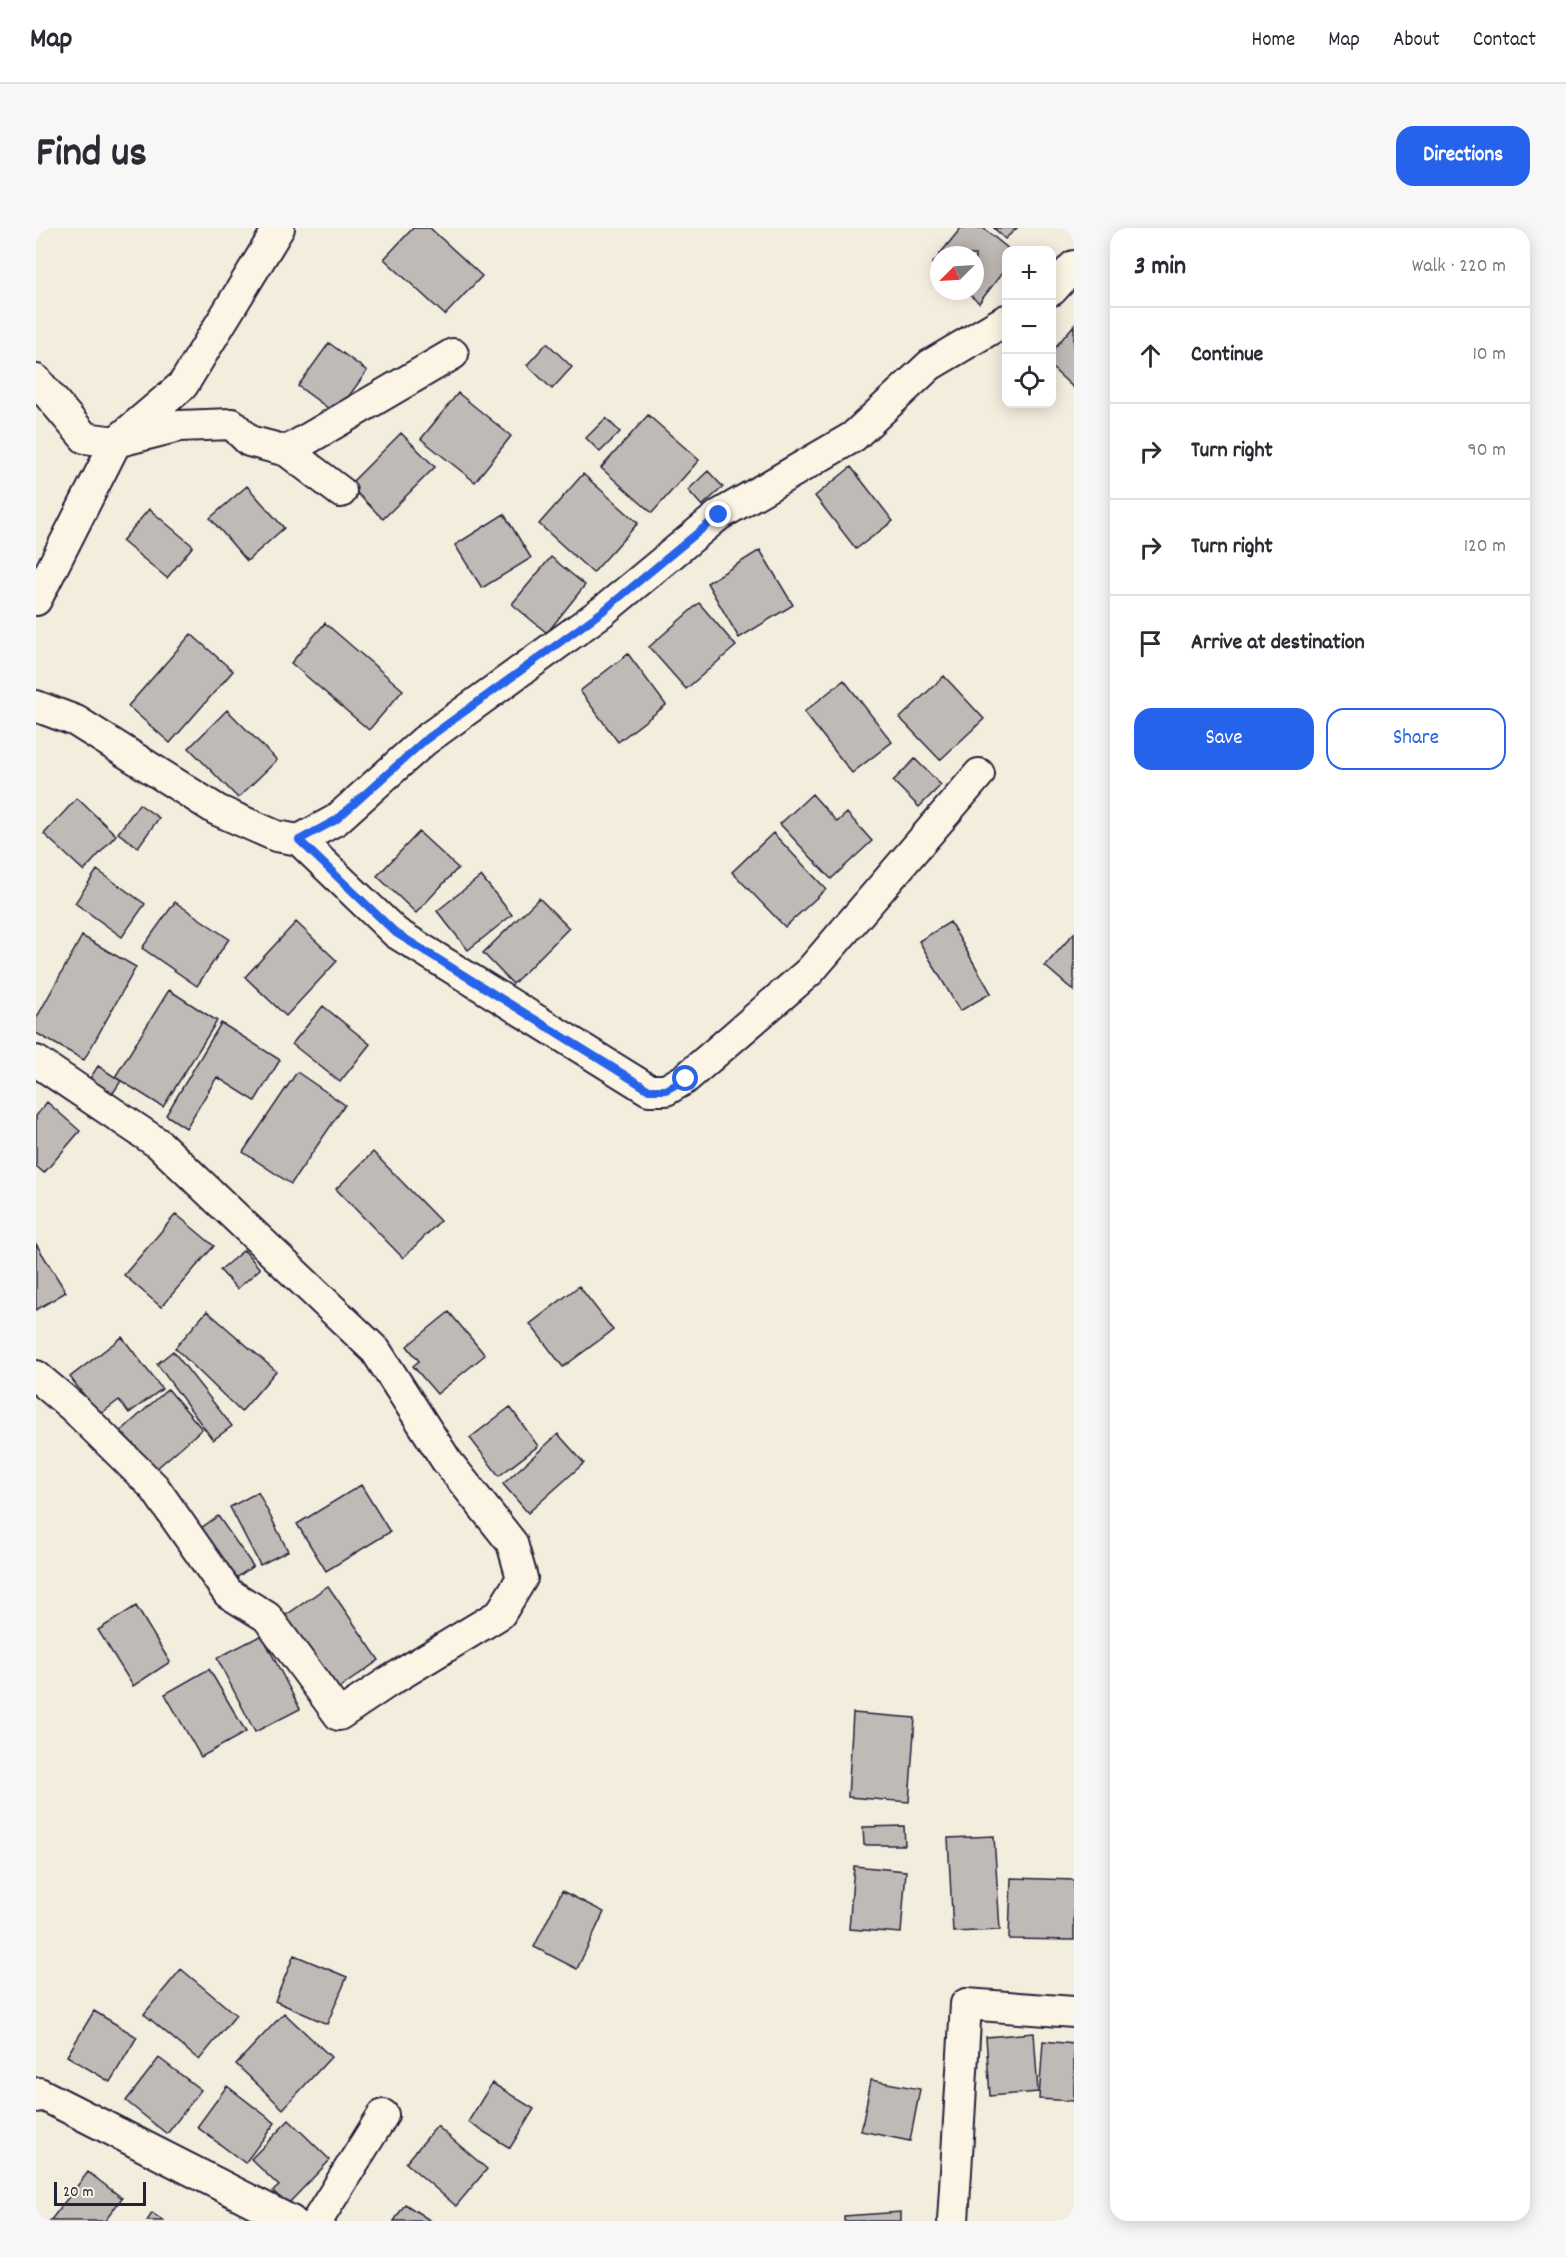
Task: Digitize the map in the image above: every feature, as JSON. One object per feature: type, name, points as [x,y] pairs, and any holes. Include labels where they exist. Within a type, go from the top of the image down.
[{"type":"street","points":[[36,600],[116,442],[183,385],[279,228]]},
{"type":"street","points":[[1056,286],[1074,266]]},
{"type":"street","points":[[299,840],[336,820],[424,741],[603,611],[719,515],[853,437],[930,365],[1002,323]]},
{"type":"street","points":[[287,452],[453,354]]},
{"type":"street","points":[[36,380],[85,438],[116,442],[179,426],[232,424],[249,441],[287,452],[341,492]]},
{"type":"street","points":[[36,706],[76,721],[217,810],[276,836],[299,840],[396,933],[649,1090],[666,1090],[686,1079],[810,971],[979,774]]},
{"type":"street","points":[[36,1061],[159,1144],[376,1351],[446,1460],[512,1543],[522,1578],[500,1614],[388,1682],[339,1715],[267,1617],[228,1593],[154,1487],[74,1408],[36,1376]]},
{"type":"street","points":[[953,2221],[966,2004],[1074,2012]]},
{"type":"street","points":[[36,2097],[39,2093],[291,2221]]},
{"type":"street","points":[[317,2221],[383,2115]]},
{"type":"building","points":[[413,228],[430,228],[482,276],[445,315],[384,259]]},
{"type":"building","points":[[961,228],[983,228],[1005,246],[1002,246],[1002,273],[984,297],[984,246],[946,246]]},
{"type":"building","points":[[994,228],[1017,228],[1005,239]]},
{"type":"building","points":[[1074,325],[1074,388],[1056,372],[1056,346]]},
{"type":"building","points":[[329,343],[367,371],[336,414],[298,386]]},
{"type":"building","points":[[547,343],[572,367],[552,389],[527,365]]},
{"type":"building","points":[[458,393],[511,436],[475,482],[421,439]]},
{"type":"building","points":[[648,415],[699,460],[652,513],[601,468]]},
{"type":"building","points":[[606,418],[620,432],[600,452],[586,438]]},
{"type":"building","points":[[401,433],[435,467],[383,519],[349,485]]},
{"type":"building","points":[[851,467],[893,521],[856,549],[815,496]]},
{"type":"building","points":[[708,471],[723,487],[702,506],[688,490]]},
{"type":"building","points":[[583,474],[638,523],[593,573],[539,524]]},
{"type":"building","points":[[247,486],[284,528],[247,561],[210,518]]},
{"type":"building","points":[[149,509],[193,546],[167,578],[122,541]]},
{"type":"building","points":[[504,514],[531,558],[482,588],[455,545]]},
{"type":"building","points":[[760,550],[793,605],[739,638],[707,583]]},
{"type":"building","points":[[551,557],[585,585],[547,633],[512,604]]},
{"type":"building","points":[[699,603],[736,646],[686,689],[649,647]]},
{"type":"building","points":[[325,623],[403,690],[369,730],[291,663]]},
{"type":"building","points":[[191,634],[233,671],[170,743],[128,706]]},
{"type":"building","points":[[628,654],[666,705],[618,742],[580,691]]},
{"type":"building","points":[[944,676],[984,719],[940,760],[900,718]]},
{"type":"building","points":[[844,680],[892,742],[852,773],[804,712]]},
{"type":"building","points":[[227,710],[277,760],[238,798],[189,748]]},
{"type":"building","points":[[915,759],[941,785],[919,807],[893,781]]},
{"type":"building","points":[[812,794],[837,822],[847,813],[872,841],[831,879],[780,824]]},
{"type":"building","points":[[77,798],[116,835],[84,871],[44,834]]},
{"type":"building","points":[[139,804],[159,818],[138,847],[118,833]]},
{"type":"building","points":[[419,832],[458,868],[416,913],[377,876]]},
{"type":"building","points":[[773,833],[826,889],[785,927],[732,872]]},
{"type":"building","points":[[97,870],[145,904],[122,937],[75,903]]},
{"type":"building","points":[[481,876],[512,915],[468,950],[437,911]]},
{"type":"building","points":[[539,898],[569,928],[513,984],[483,953]]},
{"type":"building","points":[[175,902],[229,939],[197,986],[142,948]]},
{"type":"building","points":[[296,922],[337,961],[286,1016],[245,977]]},
{"type":"building","points":[[950,922],[991,993],[960,1011],[919,941]]},
{"type":"building","points":[[1074,933],[1074,991],[1045,966]]},
{"type":"building","points":[[82,936],[136,967],[84,1060],[36,1033],[36,1019]]},
{"type":"building","points":[[169,990],[217,1021],[163,1107],[115,1077]]},
{"type":"building","points":[[323,1006],[370,1044],[340,1082],[292,1044]]},
{"type":"building","points":[[221,1023],[280,1060],[255,1101],[217,1077],[186,1128],[166,1115]]},
{"type":"building","points":[[98,1066],[121,1081],[109,1099],[87,1083]]},
{"type":"building","points":[[297,1072],[345,1105],[291,1184],[243,1152]]},
{"type":"building","points":[[47,1102],[80,1131],[44,1173],[36,1166],[36,1116]]},
{"type":"building","points":[[373,1152],[440,1221],[403,1258],[336,1189]]},
{"type":"building","points":[[176,1214],[214,1246],[161,1307],[124,1275]]},
{"type":"building","points":[[36,1244],[66,1292],[36,1310]]},
{"type":"building","points":[[244,1250],[260,1269],[237,1289],[220,1270]]},
{"type":"building","points":[[579,1286],[613,1330],[563,1367],[530,1324]]},
{"type":"building","points":[[207,1311],[276,1371],[241,1412],[175,1348]]},
{"type":"building","points":[[449,1312],[485,1355],[437,1394],[413,1366],[419,1361],[407,1346]]},
{"type":"building","points":[[122,1337],[162,1389],[129,1413],[119,1400],[99,1415],[70,1377]]},
{"type":"building","points":[[173,1351],[232,1426],[213,1440],[157,1364]]},
{"type":"building","points":[[168,1389],[202,1429],[156,1469],[121,1431]]},
{"type":"building","points":[[510,1407],[538,1446],[499,1476],[470,1438]]},
{"type":"building","points":[[558,1434],[584,1463],[528,1513],[503,1484]]},
{"type":"building","points":[[361,1485],[390,1532],[326,1571],[297,1524]]},
{"type":"building","points":[[258,1492],[288,1551],[260,1565],[230,1507]]},
{"type":"building","points":[[218,1516],[253,1566],[229,1583],[194,1533]]},
{"type":"building","points":[[328,1586],[379,1660],[334,1692],[282,1618]]},
{"type":"building","points":[[136,1606],[170,1662],[133,1686],[98,1630]]},
{"type":"building","points":[[262,1635],[300,1709],[255,1732],[217,1658]]},
{"type":"building","points":[[209,1669],[246,1732],[201,1757],[165,1694]]},
{"type":"building","points":[[853,1713],[915,1718],[909,1802],[848,1797]]},
{"type":"building","points":[[904,1826],[905,1845],[864,1845],[863,1827]]},
{"type":"building","points":[[994,1836],[1000,1930],[953,1932],[948,1838]]},
{"type":"building","points":[[854,1866],[906,1871],[901,1933],[849,1929]]},
{"type":"building","points":[[1011,1878],[1074,1880],[1074,1940],[1009,1939]]},
{"type":"building","points":[[562,1891],[604,1912],[577,1969],[534,1947]]},
{"type":"building","points":[[294,1955],[347,1977],[327,2024],[275,2001]]},
{"type":"building","points":[[181,1969],[236,2015],[199,2060],[144,2014]]},
{"type":"building","points":[[94,2011],[137,2037],[110,2082],[67,2056]]},
{"type":"building","points":[[284,2013],[331,2057],[283,2109],[236,2064]]},
{"type":"building","points":[[1034,2033],[1038,2092],[990,2096],[986,2037]]},
{"type":"building","points":[[1043,2041],[1074,2044],[1074,2101],[1039,2099]]},
{"type":"building","points":[[159,2058],[201,2090],[167,2134],[126,2101]]},
{"type":"building","points":[[871,2080],[920,2089],[910,2141],[861,2131]]},
{"type":"building","points":[[492,2083],[534,2109],[510,2148],[468,2122]]},
{"type":"building","points":[[227,2086],[275,2123],[245,2163],[197,2127]]},
{"type":"building","points":[[289,2120],[330,2160],[287,2205],[273,2191],[279,2186],[251,2159]]},
{"type":"building","points":[[437,2126],[487,2169],[456,2206],[406,2163]]},
{"type":"building","points":[[88,2172],[122,2198],[105,2221],[50,2221]]},
{"type":"building","points":[[405,2204],[431,2221],[394,2221]]},
{"type":"building","points":[[901,2212],[901,2221],[844,2221],[844,2216]]},
{"type":"building","points":[[152,2213],[164,2221],[147,2221]]},
{"type":"route","points":[[686,1079],[666,1090],[649,1090],[474,984],[396,933],[299,840],[336,820],[424,741],[603,611],[719,515]]}]
